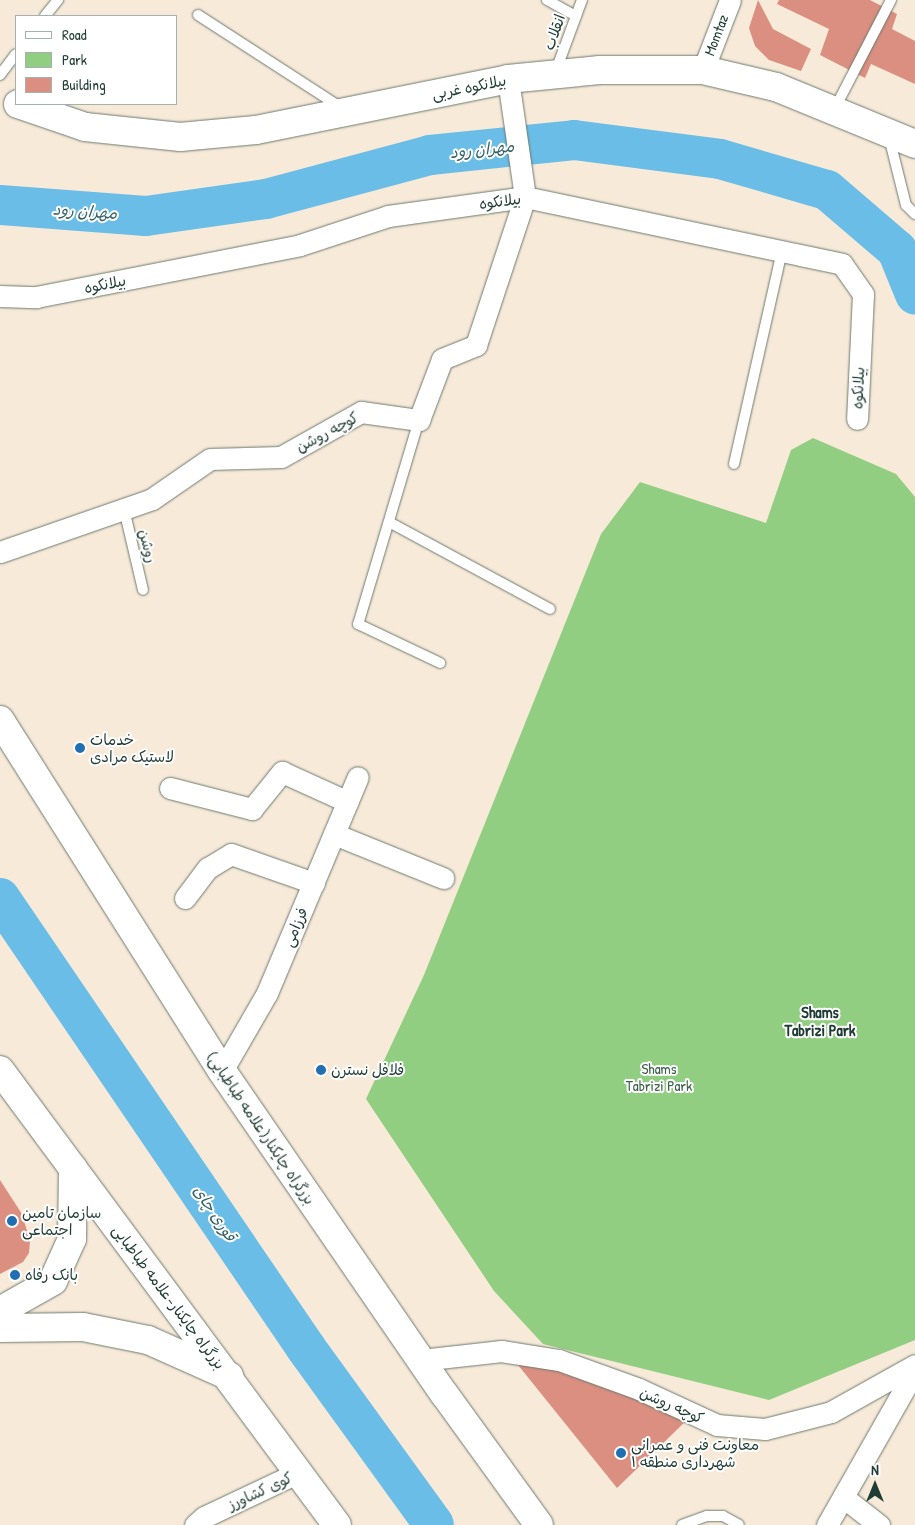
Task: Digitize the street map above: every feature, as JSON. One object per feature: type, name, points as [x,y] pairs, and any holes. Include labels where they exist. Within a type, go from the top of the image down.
[{"type":"main road","name":"بیلانکوه غربی","points":[[23,105],[85,127],[180,136],[256,130],[508,79],[600,70],[703,70],[776,87],[915,144]]},
{"type":"main road","name":"بیلانکوه غربی","points":[[0,94],[15,102]]},
{"type":"main road","name":"بزرگراه چایکنار(علامه طباطبایی)","points":[[0,720],[222,1071],[421,1360],[539,1525]]},
{"type":"main road","name":"بزرگراه چایکنار-علامه طباطبایی","points":[[0,1070],[229,1376],[337,1525]]},
{"type":"main road","points":[[0,1311],[53,1281],[72,1239],[73,1168]]},
{"type":"main road","points":[[0,1328],[83,1327],[148,1340],[229,1376]]},
{"type":"street","name":"Momtaz","points":[[703,70],[730,0]]},
{"type":"street","points":[[420,420],[442,359],[476,345],[524,197],[508,79]]},
{"type":"street","name":"بیلانکوه","points":[[0,296],[36,297],[300,245],[388,216],[524,197],[842,264],[863,294],[857,419]]},
{"type":"street","name":"کوچه روشن","points":[[0,552],[152,498],[210,459],[281,457],[361,412],[420,420]]},
{"type":"street","points":[[170,788],[252,808],[282,772],[348,802]]},
{"type":"street","name":"فرزامی","points":[[222,1071],[267,994],[358,777]]},
{"type":"street","points":[[334,834],[443,878]]},
{"type":"street","points":[[185,898],[208,868],[231,854],[314,883]]},
{"type":"street","name":"کوچه روشن","points":[[421,1360],[502,1351],[559,1360],[639,1389],[718,1425],[765,1429],[831,1412],[915,1365]]},
{"type":"street","points":[[827,1525],[915,1370]]},
{"type":"street","name":"کوی کشاورز","points":[[195,1525],[204,1517],[299,1472]]},
{"type":"street","points":[[843,1497],[879,1525]]},
{"type":"lane","points":[[47,15],[58,0]]},
{"type":"lane","points":[[547,0],[576,16]]},
{"type":"lane","name":"انقلاب","points":[[555,74],[582,0]]},
{"type":"lane","points":[[834,111],[891,0]]},
{"type":"lane","points":[[198,15],[347,112]]},
{"type":"lane","points":[[0,75],[15,55]]},
{"type":"lane","points":[[888,134],[906,205],[915,214]]},
{"type":"lane","points":[[734,464],[782,252]]},
{"type":"lane","points":[[420,420],[358,624],[440,663]]},
{"type":"lane","name":"روشن","points":[[124,509],[143,590]]},
{"type":"lane","points":[[389,522],[550,609]]},
{"type":"lane","points":[[682,1525],[707,1516],[723,1516],[738,1525]]},
{"type":"green space","name":"Shams Tabrizi Park","points":[[813,438],[896,474],[915,497],[915,1340],[769,1400],[543,1344],[494,1291],[366,1099],[424,975],[601,534],[640,482],[766,523],[791,450]]},
{"type":"building","points":[[758,0],[773,29],[811,49],[801,71],[769,60],[755,46],[749,28]]},
{"type":"building","points":[[779,0],[870,0],[897,14],[892,29],[915,41],[915,84],[871,64],[865,78],[820,55],[829,29],[777,4]]},
{"type":"building","name":"سازمان تامین اجتماعی","points":[[0,1180],[22,1214],[30,1241],[29,1253],[23,1262],[0,1274]]},
{"type":"building","name":"معاونت فنی و عمرانی شهرداری منطقه ۱","points":[[514,1360],[558,1364],[690,1417],[617,1488]]},
{"type":"waterway","name":"مهران رود","points":[[0,205],[146,216],[266,199],[430,155],[574,140],[720,159],[827,190],[897,250],[915,294]]},
{"type":"waterway","name":"قوری چای","points":[[0,898],[306,1348],[434,1525]]},
{"type":"place","name":"خدمات لاستیک مرادی","points":[[80,748]]},
{"type":"place","name":"فلافل نسترن","points":[[321,1070]]},
{"type":"place","name":"سازمان تامین اجتماعی","points":[[12,1221]]},
{"type":"place","name":"بانک رفاه","points":[[15,1275]]},
{"type":"place","name":"معاونت فنی و عمرانی شهرداری منطقه ۱","points":[[621,1453]]},
{"type":"district","name":"Shams Tabrizi Park","points":[[820,1021]]}]
